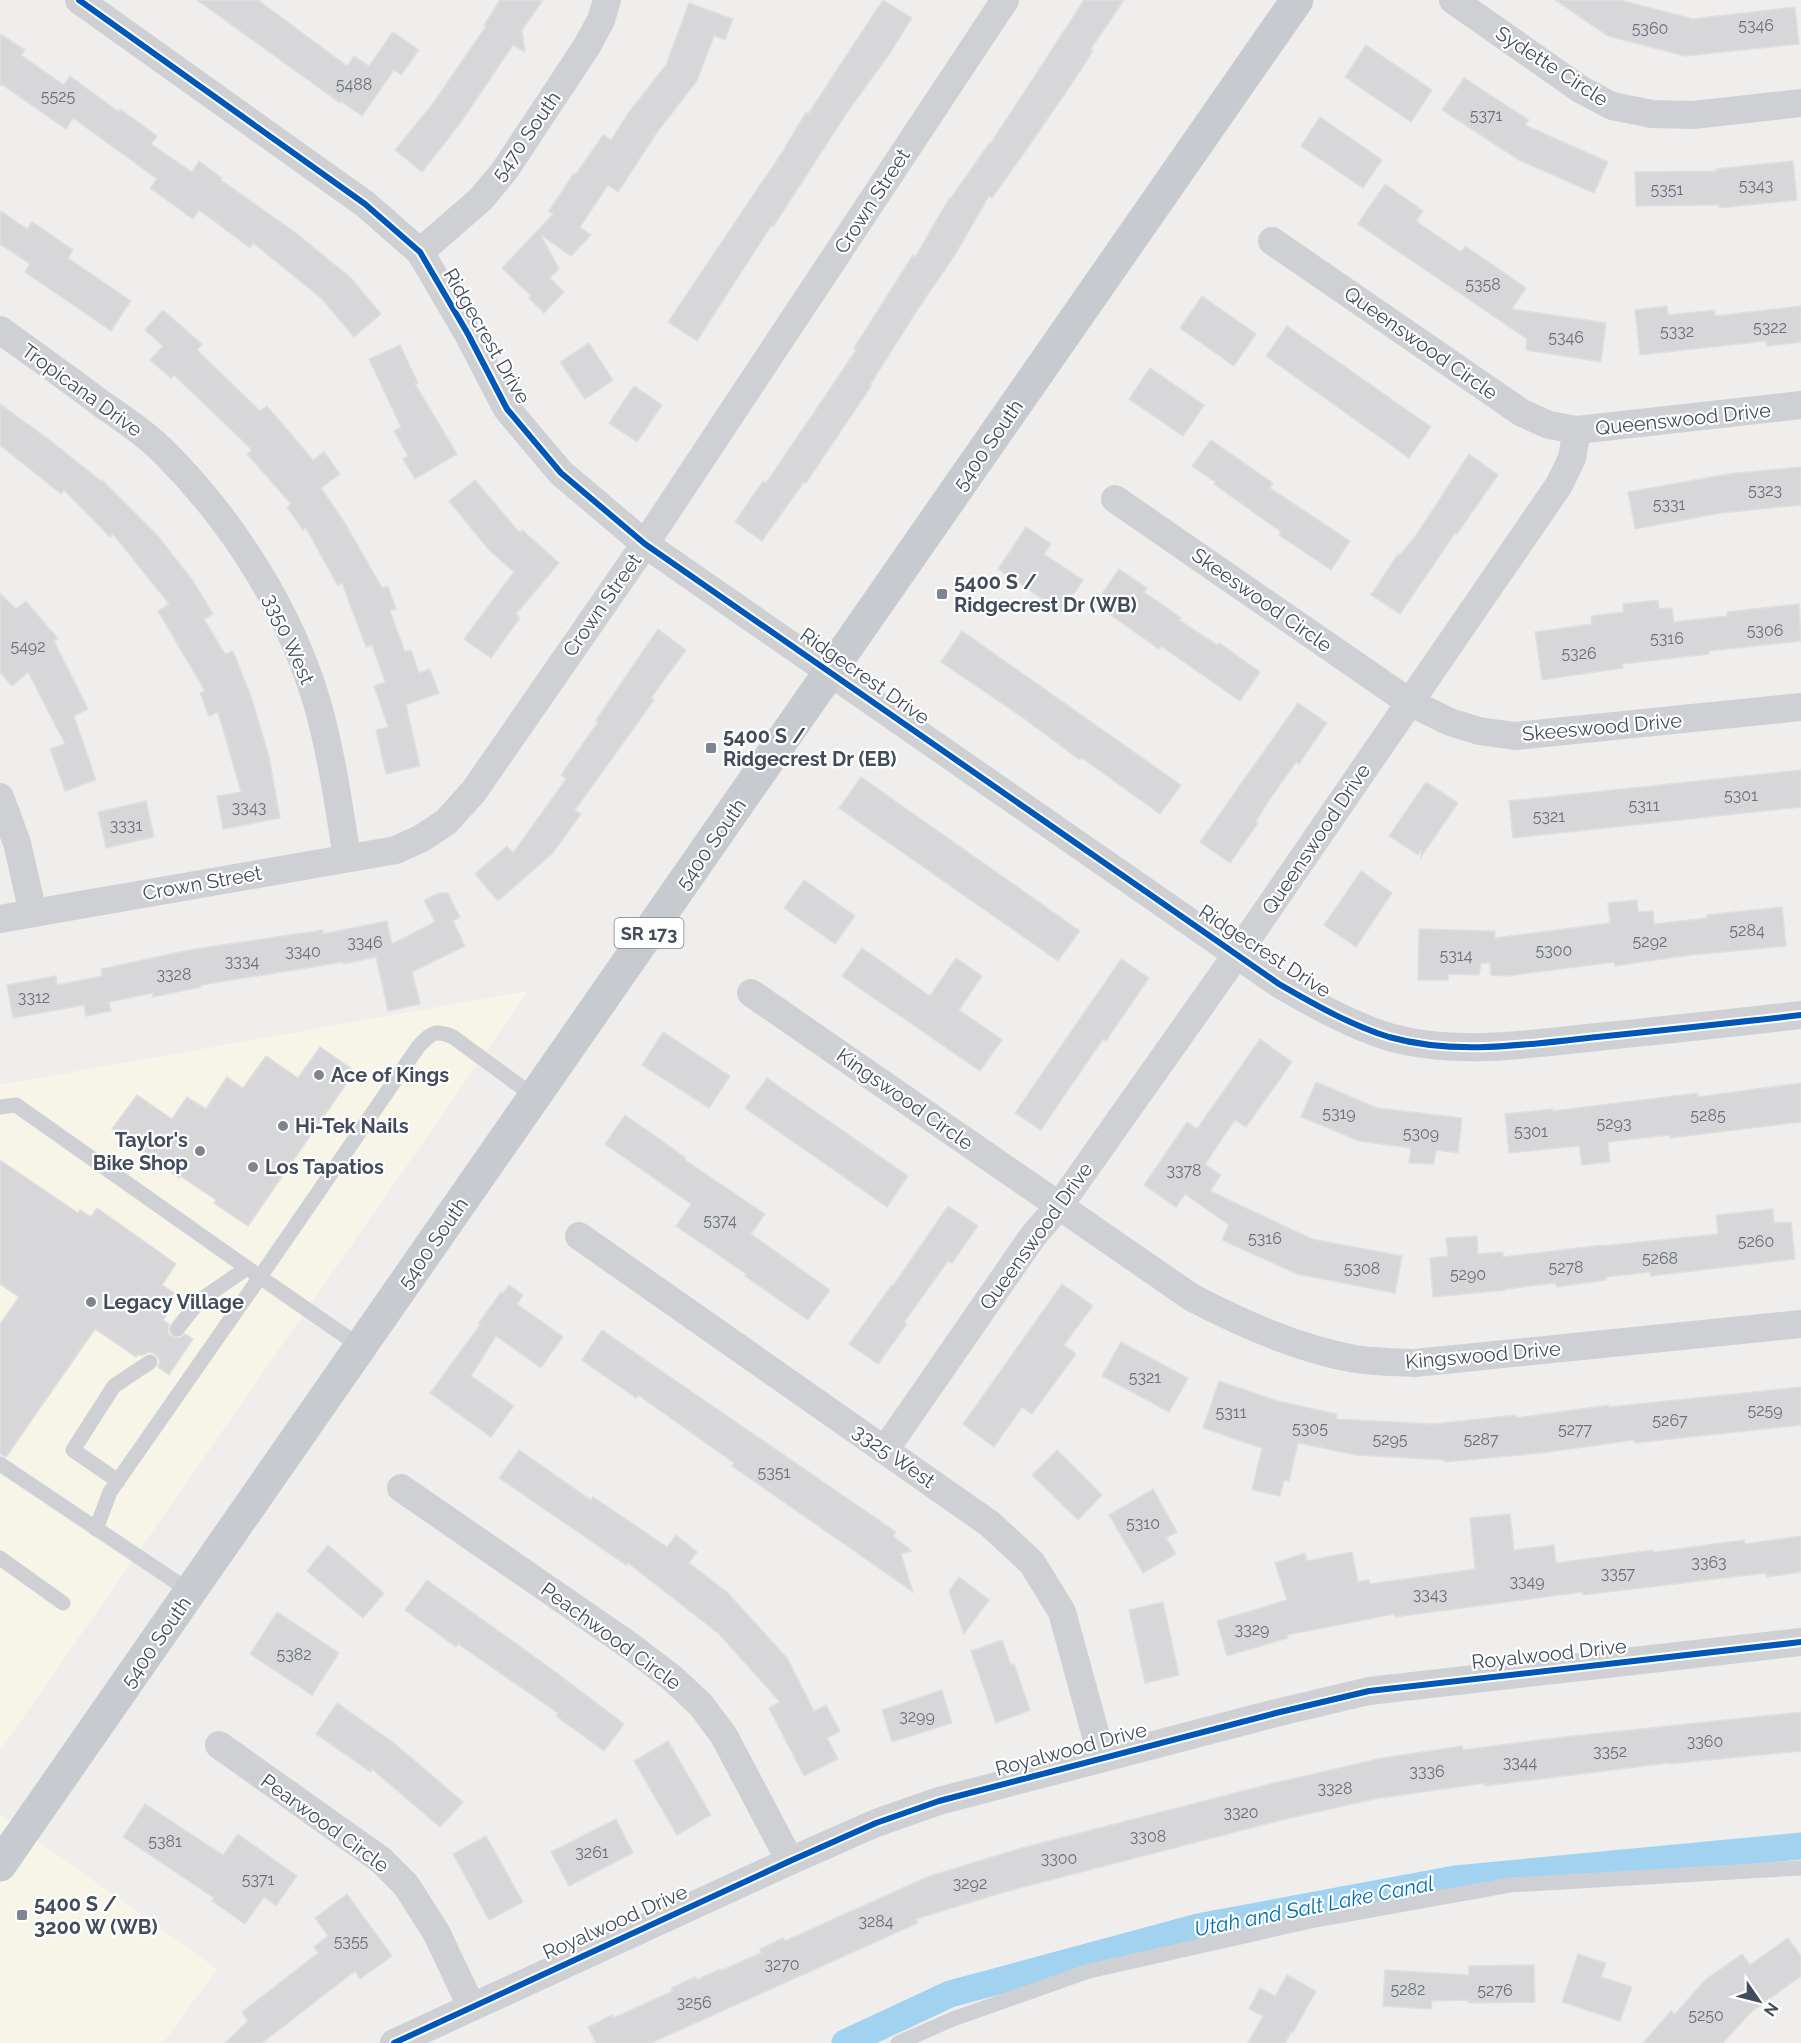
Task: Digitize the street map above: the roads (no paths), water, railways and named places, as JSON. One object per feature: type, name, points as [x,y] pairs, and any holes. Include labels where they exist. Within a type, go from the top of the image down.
[{"type":"main road","name":"5400 South","points":[[0,1865],[1297,0]]},
{"type":"street","name":"Ridgecrest Drive","points":[[79,0],[365,204],[420,252],[468,334],[507,409],[561,473],[645,544],[1279,984],[1321,1008],[1390,1037],[1444,1047],[1500,1047],[1801,1016]]},
{"type":"street","name":"5470 South","points":[[420,252],[481,200],[505,170],[587,46],[601,20],[606,0]]},
{"type":"street","name":"Crown Street","points":[[0,919],[396,850],[422,838],[446,822],[474,791],[645,544],[1005,0]]},
{"type":"street","name":"Sydette Circle","points":[[1453,0],[1580,89],[1612,106],[1652,114],[1693,115],[1801,104]]},
{"type":"street","name":"Queenswood Circle","points":[[1272,241],[1522,413],[1549,425],[1577,430]]},
{"type":"street","name":"Tropicana Drive","points":[[0,330],[120,417],[164,452]]},
{"type":"street","name":"Queenswood Drive","points":[[885,1450],[1033,1236],[1059,1206],[1237,954],[1559,485],[1572,458],[1577,430],[1801,405]]},
{"type":"street","name":"3350 West","points":[[164,452],[224,520],[271,595],[297,649],[318,706],[335,784],[347,858]]},
{"type":"street","name":"Skeeswood Circle","points":[[1115,499],[1409,702]]},
{"type":"street","name":"Skeeswood Drive","points":[[1409,702],[1450,722],[1479,731],[1515,736],[1801,707]]},
{"type":"street","points":[[0,797],[17,843],[33,913]]},
{"type":"street","name":"Kingswood Circle","points":[[751,993],[1059,1206]]},
{"type":"street","name":"Kingswood Drive","points":[[1059,1206],[1191,1297],[1238,1322],[1296,1344],[1356,1359],[1415,1363],[1801,1324]]},
{"type":"street","name":"3325 West","points":[[579,1236],[990,1524],[1032,1563],[1062,1612],[1102,1758]]},
{"type":"street","name":"Peachwood Circle","points":[[401,1488],[633,1648],[672,1678],[701,1705],[724,1736],[790,1861]]},
{"type":"street","name":"Royalwood Drive","points":[[394,2043],[790,1861],[876,1823],[939,1801],[1369,1691],[1801,1642]]},
{"type":"street","name":"Pearwood Circle","points":[[219,1745],[381,1860],[406,1885],[436,1932],[471,2006]]},
{"type":"lane","points":[[96,1528],[110,1492],[253,1273],[418,1047],[428,1037],[435,1032],[453,1037],[535,1097]]},
{"type":"lane","points":[[0,1107],[16,1105],[361,1347]]},
{"type":"lane","points":[[177,1329],[199,1301],[253,1273]]},
{"type":"lane","points":[[118,1481],[73,1449],[114,1386],[150,1362]]},
{"type":"lane","points":[[0,1465],[191,1592]]},
{"type":"lane","points":[[0,1558],[63,1603]]},
{"type":"lane","points":[[898,2043],[953,2019],[1089,1971],[1315,1920],[1510,1885],[1801,1868]]},
{"type":"waterway","name":"Utah and Salt Lake Canal","points":[[845,2043],[950,1994],[1198,1927],[1455,1879],[1801,1846]]},
{"type":"place","name":"5400 S / Ridgecrest Dr (WB)","points":[[942,594]]},
{"type":"place","name":"5400 S / Ridgecrest Dr (EB)","points":[[711,748]]},
{"type":"place","name":"Ace of Kings","points":[[319,1075]]},
{"type":"place","name":"Hi-Tek Nails","points":[[283,1126]]},
{"type":"place","name":"Taylor's Bike Shop","points":[[200,1151]]},
{"type":"place","name":"Los Tapatios","points":[[253,1167]]},
{"type":"place","name":"Legacy Village","points":[[91,1302]]},
{"type":"place","name":"5400 S / 3200 W (WB)","points":[[22,1915]]}]
